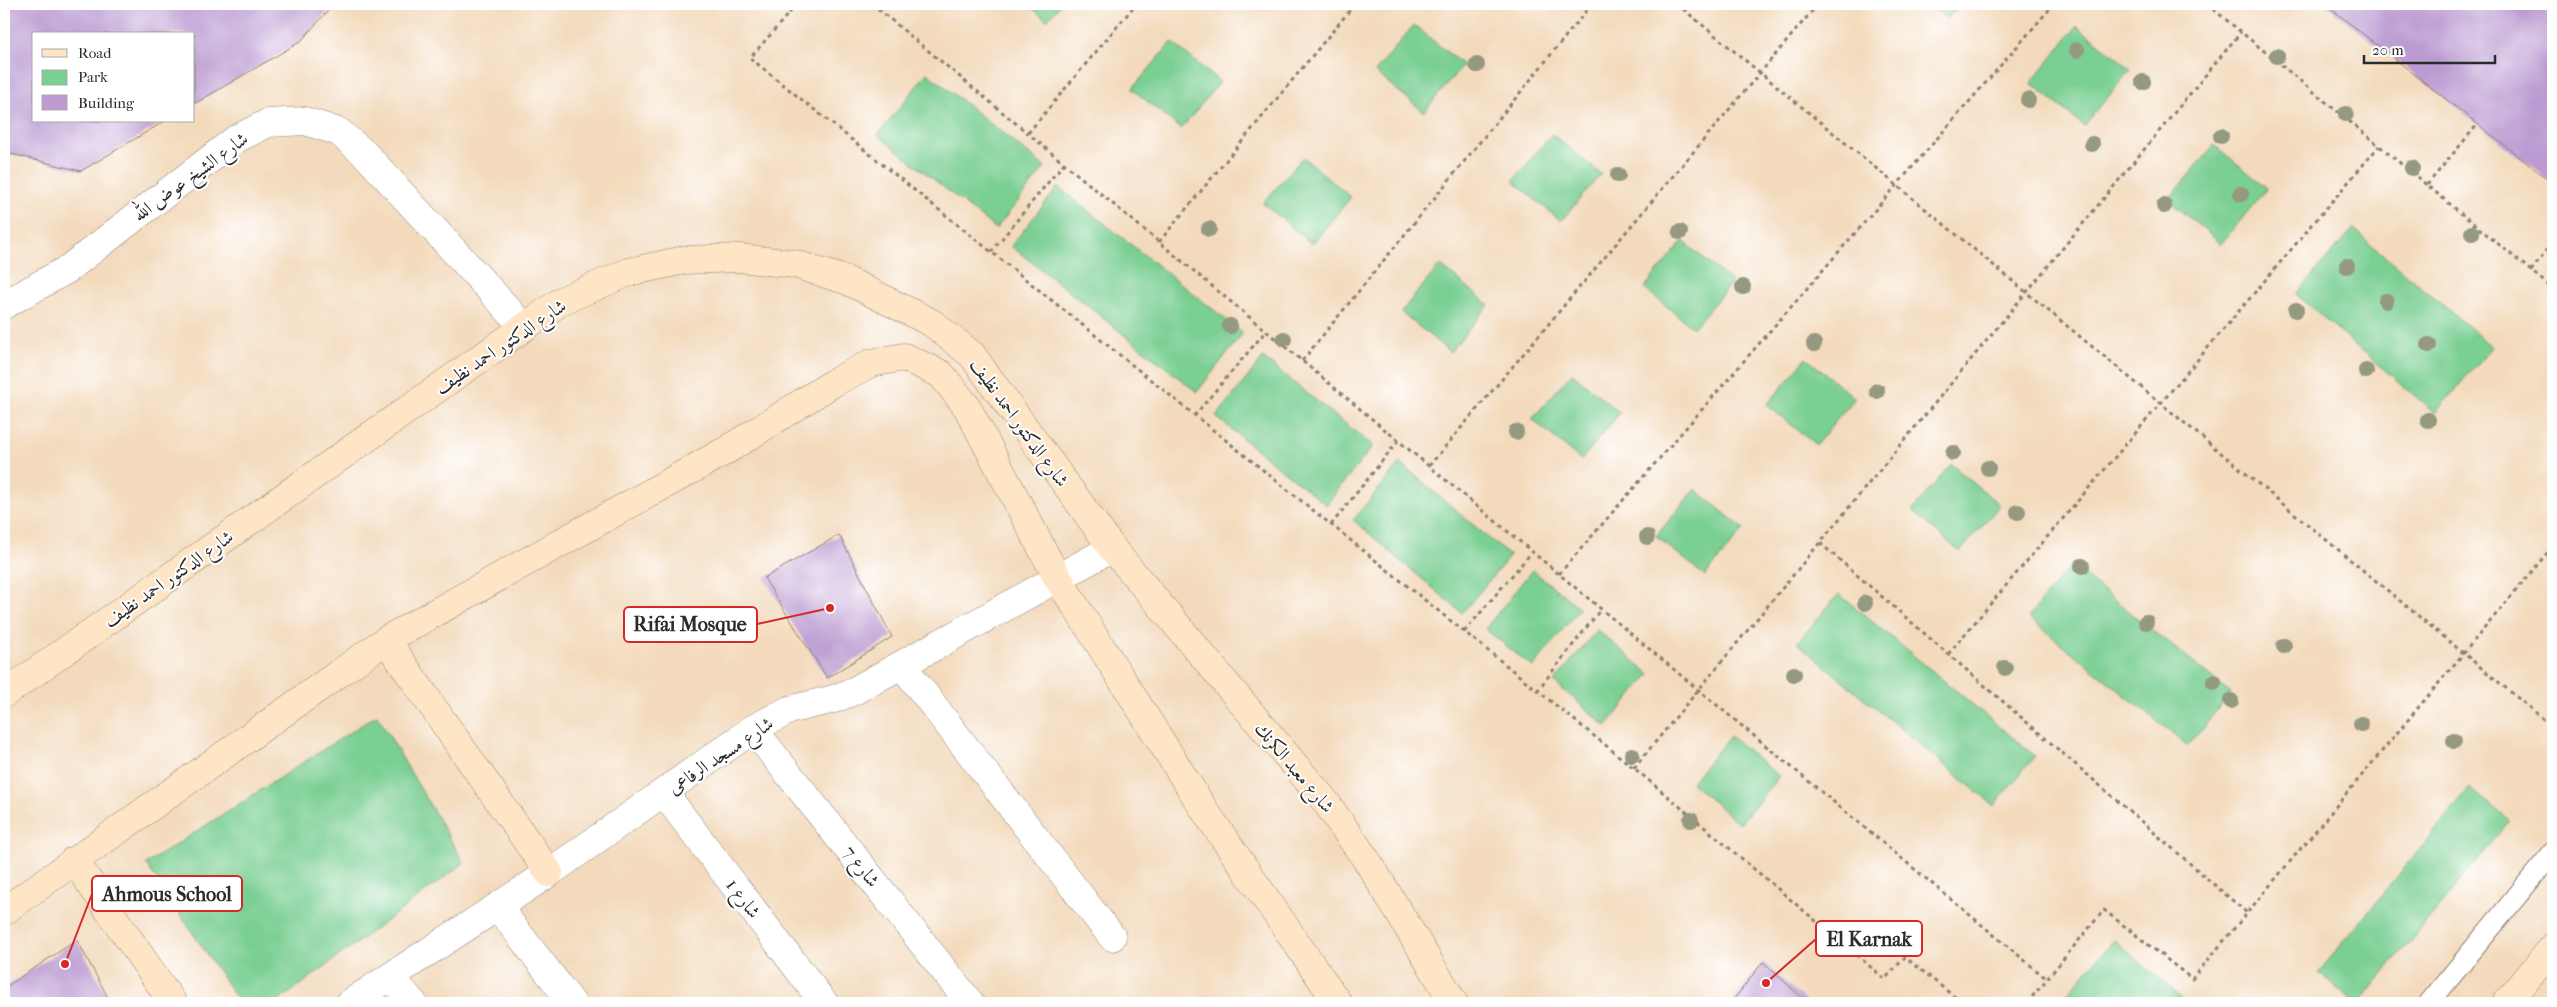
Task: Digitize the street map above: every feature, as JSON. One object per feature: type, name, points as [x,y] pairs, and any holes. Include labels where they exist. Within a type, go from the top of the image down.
[{"type":"street","name":"شارع الشيخ عوض الله","points":[[4,305],[68,269],[236,140],[268,123],[305,121],[339,132],[366,154],[524,327]]},
{"type":"street","name":"شارع الدكتور احمد نظيف","points":[[4,694],[563,300],[629,272],[684,260],[739,258],[795,264],[848,281],[932,323],[972,355],[1112,548]]},
{"type":"street","name":"شارع الدكتور احمد نظيف","points":[[4,911],[386,640],[727,450],[832,383],[871,363],[904,357],[941,374],[966,407],[1057,577]]},
{"type":"street","name":"شارع مسجد الرفاعى","points":[[350,1003],[549,873],[753,729],[789,710],[854,691],[1112,548]]},
{"type":"street","name":"شارع معبد الكرنك","points":[[1112,548],[1325,801],[1370,864],[1454,1003]]},
{"type":"street","points":[[1057,577],[1205,811],[1338,1003]]},
{"type":"street","points":[[386,640],[549,873]]},
{"type":"street","points":[[902,665],[1112,937]]},
{"type":"street","name":"شارع 7","points":[[753,729],[970,1003]]},
{"type":"street","name":"شارع 1","points":[[664,793],[824,1003]]},
{"type":"street","points":[[74,860],[173,1003]]},
{"type":"street","points":[[498,907],[572,1003]]},
{"type":"street","points":[[2507,1003],[2553,947]]},
{"type":"street","points":[[392,976],[413,1003]]},
{"type":"lane","points":[[2429,1003],[2553,852]]},
{"type":"path","points":[[796,4],[750,58],[1634,768],[1885,979],[1906,957],[1962,1003]]},
{"type":"path","points":[[872,4],[2047,979]]},
{"type":"path","points":[[1028,133],[1136,4]]},
{"type":"path","points":[[1159,242],[1355,4]]},
{"type":"path","points":[[1302,361],[1592,4]]},
{"type":"path","points":[[1677,4],[2553,727]]},
{"type":"path","points":[[1429,466],[1818,4]]},
{"type":"path","points":[[1559,574],[2054,4]]},
{"type":"path","points":[[2207,4],[2553,289]]},
{"type":"path","points":[[1634,768],[2241,32]]},
{"type":"path","points":[[2427,185],[2478,124]]},
{"type":"path","points":[[1948,654],[2379,146]]},
{"type":"path","points":[[991,252],[1064,164]]},
{"type":"path","points":[[2531,271],[2553,241]]},
{"type":"path","points":[[1194,416],[1266,331]]},
{"type":"path","points":[[1331,525],[1398,441]]},
{"type":"path","points":[[1820,543],[2247,913]]},
{"type":"path","points":[[2026,1003],[2104,910],[2192,979],[2553,546]]},
{"type":"path","points":[[1464,632],[1532,552]]},
{"type":"path","points":[[1537,690],[1601,609]]},
{"type":"green space","points":[[1027,4],[1061,4],[1047,20]]},
{"type":"green space","points":[[1929,4],[1960,4],[1947,19]]},
{"type":"green space","points":[[1414,25],[1463,65],[1424,112],[1375,72]]},
{"type":"green space","points":[[2077,26],[2131,69],[2084,126],[2031,83]]},
{"type":"green space","points":[[1172,42],[1220,82],[1181,129],[1132,89]]},
{"type":"green space","points":[[927,73],[1045,167],[996,229],[878,135]]},
{"type":"green space","points":[[1552,134],[1601,174],[1561,221],[1513,181]]},
{"type":"green space","points":[[2214,145],[2267,188],[2221,244],[2168,200]]},
{"type":"green space","points":[[1303,157],[1351,197],[1312,244],[1263,203]]},
{"type":"green space","points":[[1058,187],[1243,333],[1197,392],[1011,246]]},
{"type":"green space","points":[[2353,229],[2492,347],[2435,413],[2296,294]]},
{"type":"green space","points":[[1683,241],[1732,282],[1693,328],[1644,288]]},
{"type":"green space","points":[[1440,265],[1489,305],[1450,352],[1401,312]]},
{"type":"green space","points":[[1263,358],[1373,446],[1326,505],[1216,417]]},
{"type":"green space","points":[[1806,358],[1855,398],[1816,445],[1767,405]]},
{"type":"green space","points":[[1572,373],[1620,413],[1581,460],[1532,419]]},
{"type":"green space","points":[[1400,463],[1510,556],[1462,613],[1353,520]]},
{"type":"green space","points":[[1951,464],[2000,505],[1960,552],[1912,511]]},
{"type":"green space","points":[[1695,489],[1744,529],[1705,576],[1656,536]]},
{"type":"green space","points":[[2071,565],[2231,693],[2188,746],[2028,617]]},
{"type":"green space","points":[[1532,570],[1580,608],[1533,667],[1485,629]]},
{"type":"green space","points":[[1839,594],[2035,756],[1994,806],[1797,643]]},
{"type":"green space","points":[[1597,630],[1650,674],[1606,726],[1554,682]]},
{"type":"green space","points":[[377,715],[464,863],[276,1003],[240,1003],[146,864]]},
{"type":"green space","points":[[1730,736],[1779,776],[1740,824],[1691,783]]},
{"type":"green space","points":[[2470,788],[2510,821],[2359,1003],[2355,1003],[2318,973]]},
{"type":"green space","points":[[2114,940],[2188,1003],[2059,1003]]},
{"type":"building","points":[[4,4],[334,4],[300,42],[195,103],[195,32],[32,32],[32,122],[163,122],[81,171],[11,154],[4,161]]},
{"type":"building","points":[[2325,4],[2553,4],[2553,177],[2550,181]]},
{"type":"building","points":[[839,535],[892,637],[827,678],[764,578]]},
{"type":"building","points":[[77,940],[111,1003],[4,1003],[4,988]]},
{"type":"building","points":[[1763,962],[1808,1003],[1731,1003]]},
{"type":"place","name":"Rifai Mosque","points":[[830,608]]},
{"type":"place","name":"Ahmous School","points":[[65,964]]},
{"type":"place","name":"El Karnak","points":[[1766,983]]}]
